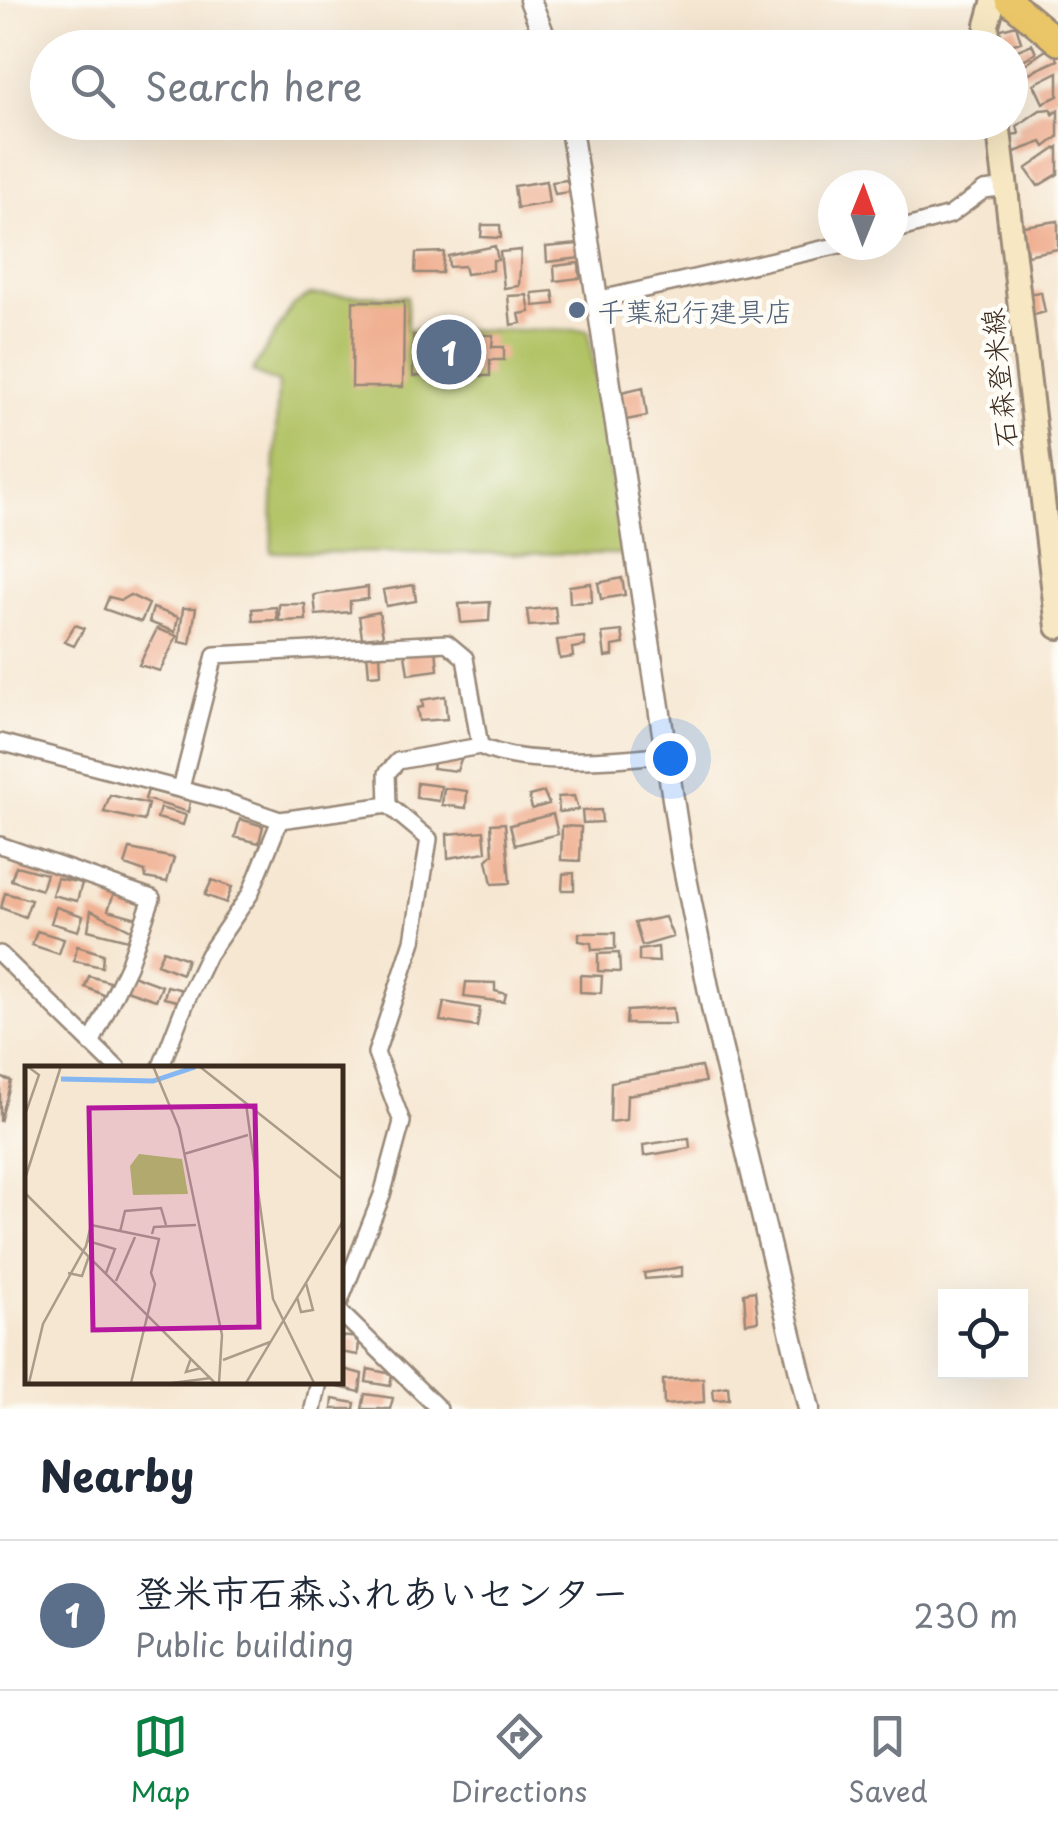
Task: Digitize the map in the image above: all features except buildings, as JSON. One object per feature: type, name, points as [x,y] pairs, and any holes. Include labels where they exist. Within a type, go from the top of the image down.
[{"type":"main road","points":[[986,30],[994,0]]},
{"type":"main road","points":[[1008,0],[1058,42]]},
{"type":"main road","name":"石森登米線","points":[[1001,140],[1058,627]]},
{"type":"street","points":[[530,0],[542,30]]},
{"type":"street","points":[[573,140],[665,754],[714,1017],[809,1409]]},
{"type":"street","points":[[908,227],[950,215],[984,190],[1007,186]]},
{"type":"street","points":[[596,300],[818,250]]},
{"type":"street","points":[[181,788],[215,655],[447,643],[465,658],[480,746]]},
{"type":"street","points":[[0,742],[181,788],[280,820],[388,805]]},
{"type":"street","points":[[342,1296],[382,1195],[402,1122],[376,1052],[413,942],[429,840],[388,805],[387,773],[398,760],[480,746],[492,752],[540,758],[665,754]]},
{"type":"street","points":[[161,1066],[188,997],[208,956],[250,894],[280,820]]},
{"type":"street","points":[[0,845],[152,898],[128,966],[92,1044]]},
{"type":"street","points":[[0,954],[115,1066]]},
{"type":"street","points":[[342,1314],[438,1409]]},
{"type":"street","points":[[313,1409],[319,1384]]},
{"type":"green space","points":[[310,295],[407,296],[407,330],[588,330],[623,554],[271,552],[278,383],[252,372],[292,306]]},
{"type":"place","name":"千葉紀行建具店","points":[[577,310]]},
{"type":"place","name":"登米市石森ふれあいセンター","points":[[449,352]]}]
